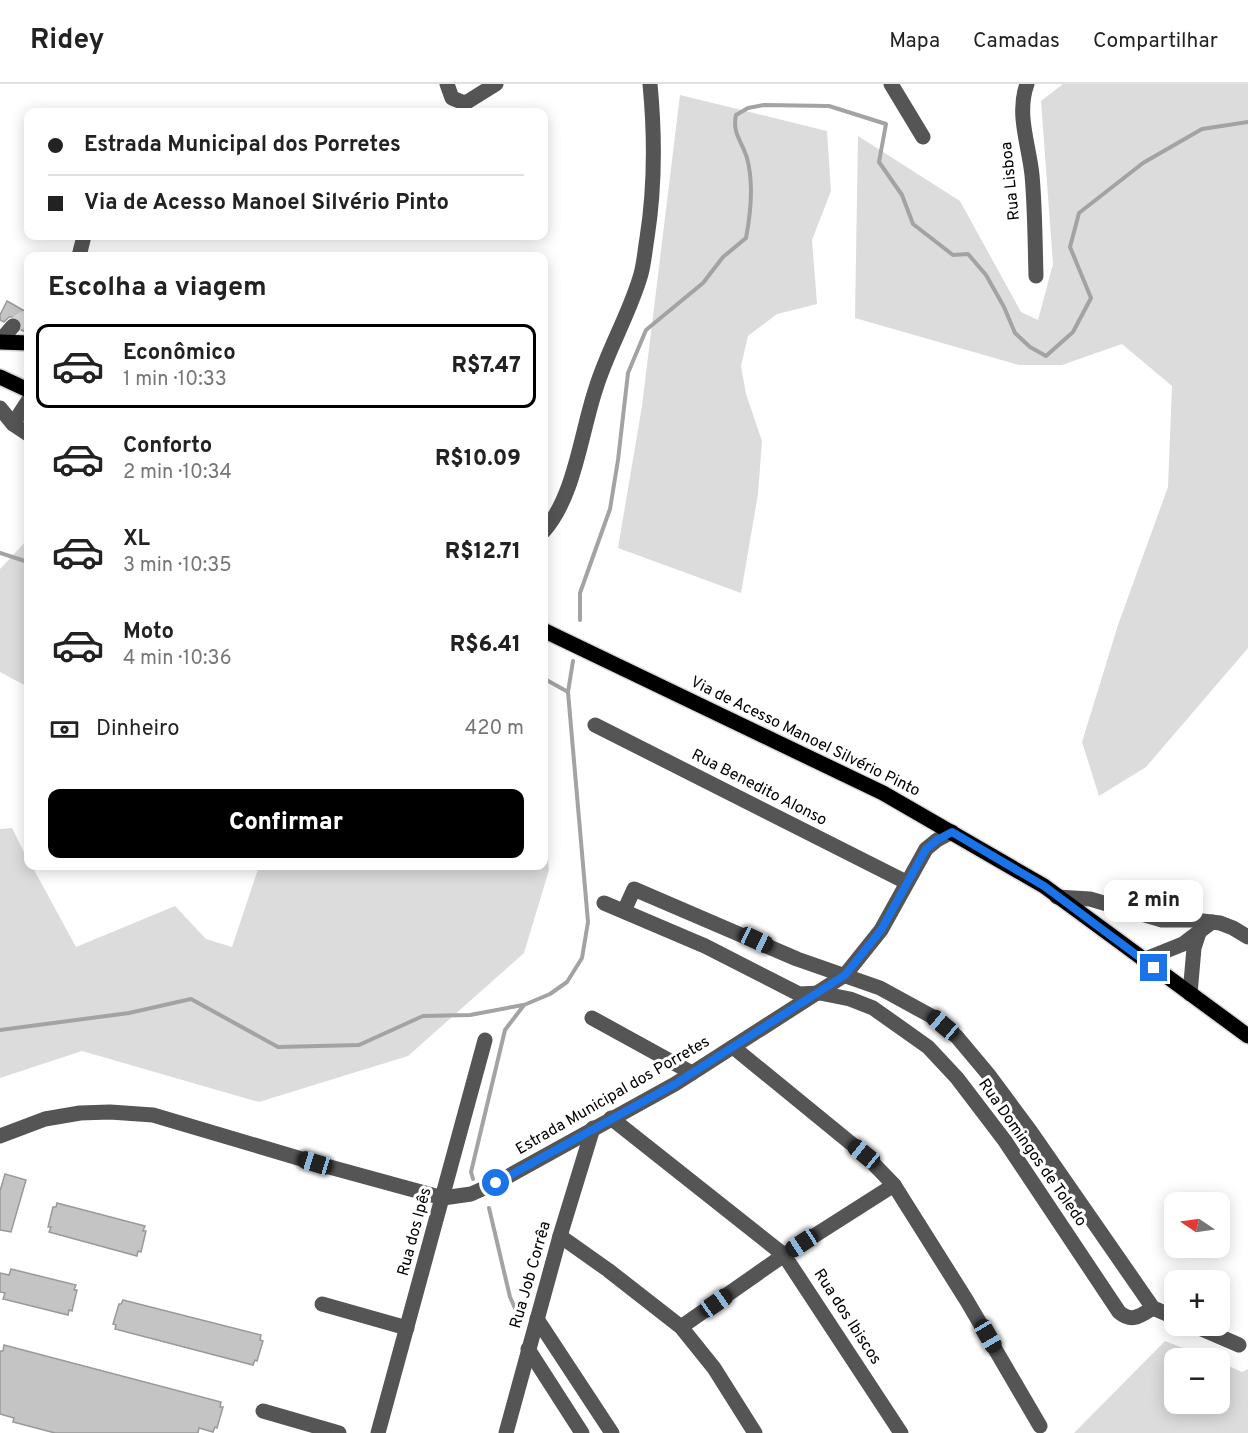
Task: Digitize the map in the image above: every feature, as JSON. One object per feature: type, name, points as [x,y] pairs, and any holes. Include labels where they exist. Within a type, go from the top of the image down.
[{"type":"main road","points":[[0,341],[24,343]]},
{"type":"main road","points":[[0,377],[24,388]]},
{"type":"main road","name":"Via de Acesso Manoel Silvério Pinto","points":[[548,632],[862,782],[952,832],[1044,886],[1248,1036]]},
{"type":"street","points":[[448,88],[454,100],[467,102],[496,84]]},
{"type":"street","points":[[548,527],[565,495],[596,388],[642,272],[651,208],[654,163],[654,120],[650,84]]},
{"type":"street","points":[[891,84],[923,137]]},
{"type":"street","name":"Rua Lisboa","points":[[1027,84],[1023,95],[1023,115],[1032,173],[1036,276]]},
{"type":"street","points":[[0,341],[13,326]]},
{"type":"street","points":[[13,424],[24,407]]},
{"type":"street","points":[[0,408],[13,424],[24,431]]},
{"type":"street","name":"Rua Benedito Alonso","points":[[595,725],[906,882]]},
{"type":"street","name":"Estrada Municipal dos Porretes","points":[[0,1136],[45,1119],[80,1113],[110,1112],[153,1115],[443,1198],[471,1194],[496,1183],[692,1073],[845,975],[881,930],[926,849],[952,832]]},
{"type":"street","name":"Rua Domingos de Toledo","points":[[604,903],[705,946],[799,994],[820,993],[850,999],[873,1008],[928,1047],[957,1078],[1005,1141],[1119,1312],[1128,1318],[1135,1319],[1153,1308],[1031,1132],[957,1037],[933,1017],[880,988],[797,959],[634,889],[624,911]]},
{"type":"street","points":[[1058,897],[1090,899],[1153,918],[1212,922],[1233,928],[1248,938]]},
{"type":"street","points":[[1143,960],[1183,944],[1212,922]]},
{"type":"street","points":[[1190,994],[1194,948],[1199,933]]},
{"type":"street","points":[[592,1018],[692,1073]]},
{"type":"street","points":[[928,1047],[943,1025]]},
{"type":"street","name":"Rua dos Ipês","points":[[378,1433],[485,1040]]},
{"type":"street","points":[[733,1047],[864,1154],[894,1185],[967,1301],[1040,1426]]},
{"type":"street","points":[[957,1078],[976,1060]]},
{"type":"street","name":"Rua dos Ibiscos","points":[[611,1118],[784,1255],[901,1433]]},
{"type":"street","name":"Rua Job Corrêa","points":[[506,1433],[560,1236],[593,1128]]},
{"type":"street","points":[[681,1327],[784,1255],[894,1185]]},
{"type":"street","points":[[560,1236],[617,1276],[681,1327],[714,1368],[755,1433]]},
{"type":"street","points":[[322,1304],[407,1328]]},
{"type":"street","points":[[1153,1308],[1164,1313]]},
{"type":"street","points":[[537,1318],[612,1433]]},
{"type":"street","points":[[1218,1336],[1239,1345]]},
{"type":"street","points":[[528,1349],[582,1433]]},
{"type":"street","points":[[263,1411],[339,1433]]},
{"type":"shaded area","points":[[1063,84],[1248,84],[1248,648],[1146,767],[1099,796],[1082,742],[1118,625],[1168,487],[1172,386],[1122,344],[1062,365],[1019,365],[855,318],[858,136],[960,201],[1021,312],[1038,320],[1053,264],[1041,101]]},
{"type":"shaded area","points":[[680,95],[827,131],[831,191],[812,240],[817,304],[777,314],[748,336],[741,366],[746,394],[762,441],[758,494],[741,593],[618,548],[642,406]]},
{"type":"shaded area","points":[[24,543],[24,685],[0,672],[0,569]]},
{"type":"shaded area","points":[[12,828],[24,852],[24,870],[34,870],[76,947],[175,906],[206,939],[232,947],[258,870],[548,870],[548,860],[549,870],[524,953],[408,1056],[259,1102],[82,1051],[0,1078],[0,829]]},
{"type":"shaded area","points":[[1165,1341],[1183,1348],[1164,1348],[1164,1414],[1230,1414],[1230,1367],[1242,1372],[1248,1369],[1248,1433],[1074,1433]]},
{"type":"building","points":[[7,301],[24,311],[24,331],[21,330],[22,322],[15,317],[9,317],[4,322],[0,320]]},
{"type":"building","points":[[5,1174],[26,1180],[11,1232],[0,1230],[0,1191]]},
{"type":"building","points":[[57,1203],[145,1226],[141,1252],[138,1251],[137,1256],[49,1232],[53,1207],[56,1207]]},
{"type":"building","points":[[11,1269],[76,1285],[72,1311],[69,1310],[68,1315],[3,1299],[5,1293],[0,1292],[0,1273],[9,1275]]},
{"type":"building","points":[[123,1300],[261,1335],[260,1340],[263,1341],[257,1361],[255,1360],[253,1365],[115,1329],[116,1325],[113,1324],[119,1304]]},
{"type":"building","points":[[4,1345],[221,1402],[220,1407],[223,1407],[217,1428],[215,1427],[213,1432],[199,1428],[198,1433],[55,1433],[13,1422],[14,1418],[0,1414],[0,1351],[3,1351]]},
{"type":"waterway","points":[[580,620],[580,593],[610,509],[628,373],[646,330],[703,283],[723,257],[746,238],[751,188],[747,158],[736,132],[736,115],[748,108],[764,105],[829,106],[886,124],[879,162],[902,195],[913,224],[953,255],[968,254],[986,275],[1015,333],[1030,347],[1046,356],[1073,332],[1091,298],[1070,247],[1079,213],[1143,163],[1202,129],[1248,122]]},
{"type":"waterway","points":[[0,553],[24,561]]},
{"type":"waterway","points":[[473,1179],[471,1172],[505,1030],[524,1005],[550,994],[567,982],[582,958],[588,922],[568,692],[573,661]]},
{"type":"waterway","points":[[548,681],[568,692]]},
{"type":"waterway","points":[[0,1030],[129,1013],[191,999],[278,1047],[359,1045],[423,1016],[470,1015],[523,1005]]},
{"type":"waterway","points":[[489,1208],[510,1297],[518,1315]]},
{"type":"tunnel","points":[[13,326],[24,319]]},
{"type":"route","points":[[496,1183],[675,1084],[845,975],[881,930],[926,849],[952,832],[1044,886],[1154,968]]}]
